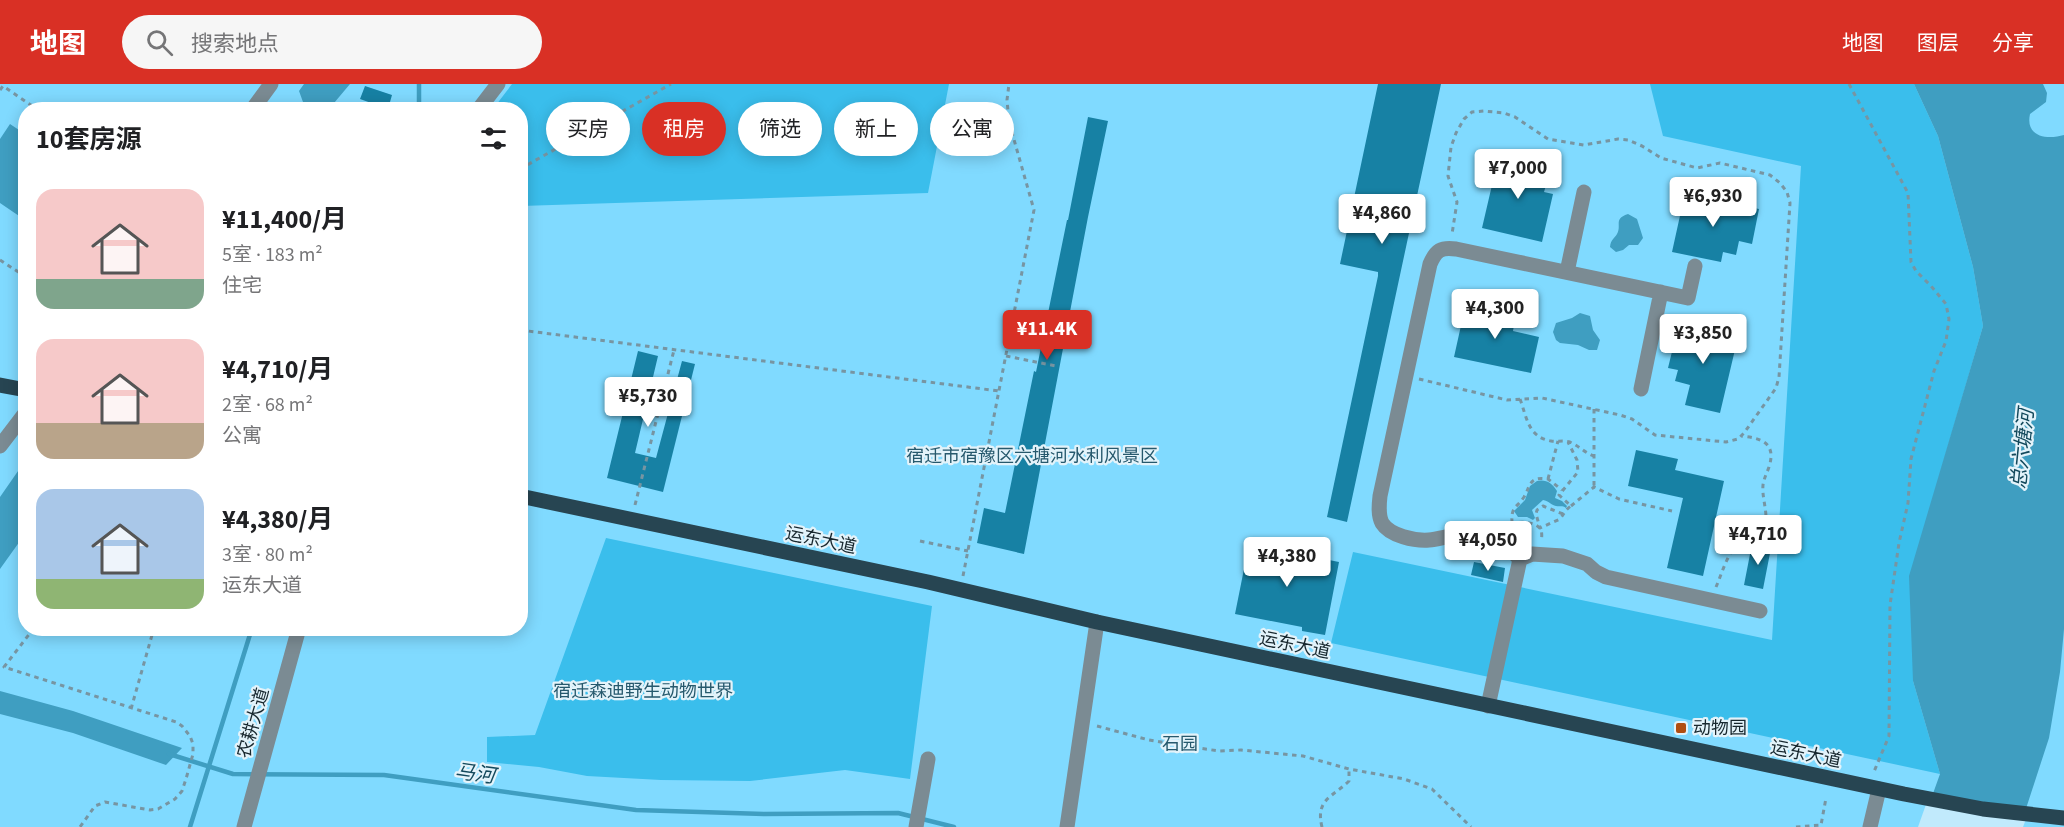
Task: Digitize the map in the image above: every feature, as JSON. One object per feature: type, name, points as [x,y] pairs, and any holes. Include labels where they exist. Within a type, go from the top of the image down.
[{"type":"main road","points":[[0,376],[18,379]]},
{"type":"main road","points":[[0,385],[18,388]]},
{"type":"main road","name":"运东大道","points":[[528,498],[1904,795],[1983,809],[2064,818]]},
{"type":"street","points":[[258,102],[271,84]]},
{"type":"street","points":[[484,102],[498,84]]},
{"type":"street","points":[[1566,272],[1584,192]]},
{"type":"street","points":[[1520,559],[1512,550],[1491,540],[1462,535],[1415,540],[1392,531],[1381,521],[1380,496],[1430,264],[1435,253],[1443,248],[1450,248],[1688,298],[1695,266]]},
{"type":"street","points":[[1641,388],[1661,292]]},
{"type":"street","points":[[0,446],[18,422]]},
{"type":"street","points":[[1520,559],[1532,554],[1576,559],[1606,577],[1760,611]]},
{"type":"street","points":[[1488,706],[1520,559]]},
{"type":"street","points":[[1067,827],[1097,622]]},
{"type":"street","name":"农耕大道","points":[[244,827],[297,636]]},
{"type":"street","points":[[916,827],[928,759]]},
{"type":"street","points":[[1870,827],[1873,788]]},
{"type":"path","points":[[528,164],[671,84]]},
{"type":"path","points":[[961,590],[1034,210],[1009,122],[1007,100],[1009,84]]},
{"type":"path","points":[[1849,84],[1908,193],[1911,262],[1916,271],[1946,304],[1948,319],[1946,341],[1934,371],[1911,459],[1908,503],[1899,543],[1890,605],[1888,736],[1873,788]]},
{"type":"path","points":[[0,90],[3,86],[26,102]]},
{"type":"path","points":[[0,260],[18,272]]},
{"type":"path","points":[[528,331],[999,392]]},
{"type":"path","points":[[631,520],[674,350]]},
{"type":"path","points":[[1006,356],[1056,366]]},
{"type":"path","points":[[1520,399],[1532,432],[1537,437],[1552,442],[1568,442],[1594,456]]},
{"type":"path","points":[[1594,409],[1594,487]]},
{"type":"path","points":[[1712,600],[1733,549],[1747,534],[1755,531],[1766,518],[1763,488],[1771,453],[1767,443],[1758,438],[1741,436]]},
{"type":"path","points":[[1548,479],[1558,441]]},
{"type":"path","points":[[1568,442],[1577,460],[1578,472],[1559,495],[1571,506]]},
{"type":"path","points":[[1512,523],[1513,508],[1524,496],[1528,485],[1537,479],[1548,479],[1562,490]]},
{"type":"path","points":[[1502,545],[1507,526],[1520,522],[1539,528],[1560,519],[1571,506],[1594,487]]},
{"type":"path","points":[[1594,487],[1619,499],[1672,511]]},
{"type":"path","points":[[1540,554],[1542,532],[1536,514],[1540,507],[1547,507],[1563,514]]},
{"type":"path","points":[[920,541],[968,552]]},
{"type":"path","points":[[28,636],[4,667],[168,719],[182,726],[193,744],[190,767],[182,791],[164,806],[150,810],[105,802],[95,806],[80,827]]},
{"type":"path","points":[[131,709],[152,636]]},
{"type":"path","points":[[1082,723],[1159,742],[1219,751],[1282,752],[1349,770],[1404,779],[1432,789],[1471,827]]},
{"type":"path","points":[[1322,827],[1320,818],[1325,800],[1349,781],[1349,770]]},
{"type":"path","points":[[1796,827],[1821,825],[1826,798]]},
{"type":"green space","name":"宿迁市宿豫区六塘河水利风景区","points":[[0,84],[2064,84],[2064,827],[0,827]]},
{"type":"green space","points":[[512,84],[949,84],[946,102],[930,102],[930,156],[935,156],[928,193],[528,206],[528,102],[498,102]]},
{"type":"green space","points":[[1650,84],[1914,84],[1938,136],[1973,267],[1983,326],[1932,501],[1913,681],[1940,774],[1331,643],[1353,552],[1772,640],[1801,166],[1663,136]]},
{"type":"green space","name":"宿迁森迪野生动物世界","points":[[606,538],[932,606],[910,779],[845,770],[750,781],[661,780],[587,776],[539,767],[487,762],[487,737],[535,735]]},
{"type":"water","points":[[304,84],[350,84],[335,102],[303,102],[299,91]]},
{"type":"water","name":"总六塘河","points":[[1914,84],[2043,84],[2047,93],[2046,102],[2030,114],[2031,128],[2044,137],[2064,135],[2064,629],[2060,672],[2049,738],[2020,827],[1921,827],[1940,774],[1913,681],[1909,576],[1983,326],[1973,267],[1938,136]]},
{"type":"water","points":[[10,124],[18,129],[18,215],[0,203],[0,139]]},
{"type":"water","points":[[1628,214],[1637,219],[1643,238],[1638,245],[1629,245],[1616,252],[1610,247],[1611,242],[1617,234],[1619,220]]},
{"type":"water","points":[[1580,313],[1590,316],[1593,330],[1600,340],[1597,350],[1560,343],[1556,340],[1553,332],[1556,323]]},
{"type":"water","points":[[18,471],[18,544],[0,569],[0,497]]},
{"type":"water","points":[[1537,481],[1549,482],[1557,491],[1555,498],[1562,501],[1567,506],[1566,508],[1543,500],[1532,510],[1535,518],[1533,520],[1518,517],[1514,511],[1525,500],[1530,486]]},
{"type":"water","points":[[0,691],[73,711],[182,748],[166,765],[73,733],[0,714]]},
{"type":"pier","points":[[1929,796],[2029,811],[2023,827],[1918,827]]},
{"type":"building","points":[[1378,84],[1441,84],[1347,522],[1327,517],[1378,272],[1340,264]]},
{"type":"building","points":[[365,86],[392,95],[390,102],[368,102],[360,99]]},
{"type":"building","points":[[1088,117],[1108,121],[1024,554],[977,543],[984,508],[1005,513]]},
{"type":"building","points":[[1499,155],[1540,164],[1537,180],[1547,182],[1544,192],[1553,194],[1542,242],[1482,228]]},
{"type":"building","points":[[1685,193],[1759,209],[1752,244],[1739,241],[1736,255],[1723,252],[1721,262],[1672,252]]},
{"type":"building","points":[[1466,303],[1516,314],[1513,331],[1539,337],[1531,373],[1454,357]]},
{"type":"building","points":[[1679,323],[1738,337],[1720,413],[1685,405],[1690,385],[1675,381],[1678,370],[1668,368]]},
{"type":"building","points":[[638,351],[658,356],[635,453],[656,458],[682,361],[695,364],[663,492],[607,478]]},
{"type":"building","points":[[1636,450],[1678,459],[1675,470],[1724,481],[1703,576],[1667,568],[1683,498],[1628,486]]},
{"type":"building","points":[[1249,544],[1339,562],[1325,635],[1302,631],[1302,627],[1235,614]]},
{"type":"building","points":[[1752,544],[1771,548],[1763,589],[1744,585]]},
{"type":"building","points":[[1474,562],[1505,568],[1503,582],[1471,575]]},
{"type":"waterway","points":[[419,84],[419,102]]},
{"type":"waterway","points":[[190,827],[250,636]]},
{"type":"waterway","name":"马河","points":[[169,754],[233,774],[384,775],[636,810],[764,814],[898,813],[954,827]]},
{"type":"place","name":"动物园","points":[[1681,728]]},
{"type":"park label","name":"石园","points":[[1180,744]]}]
